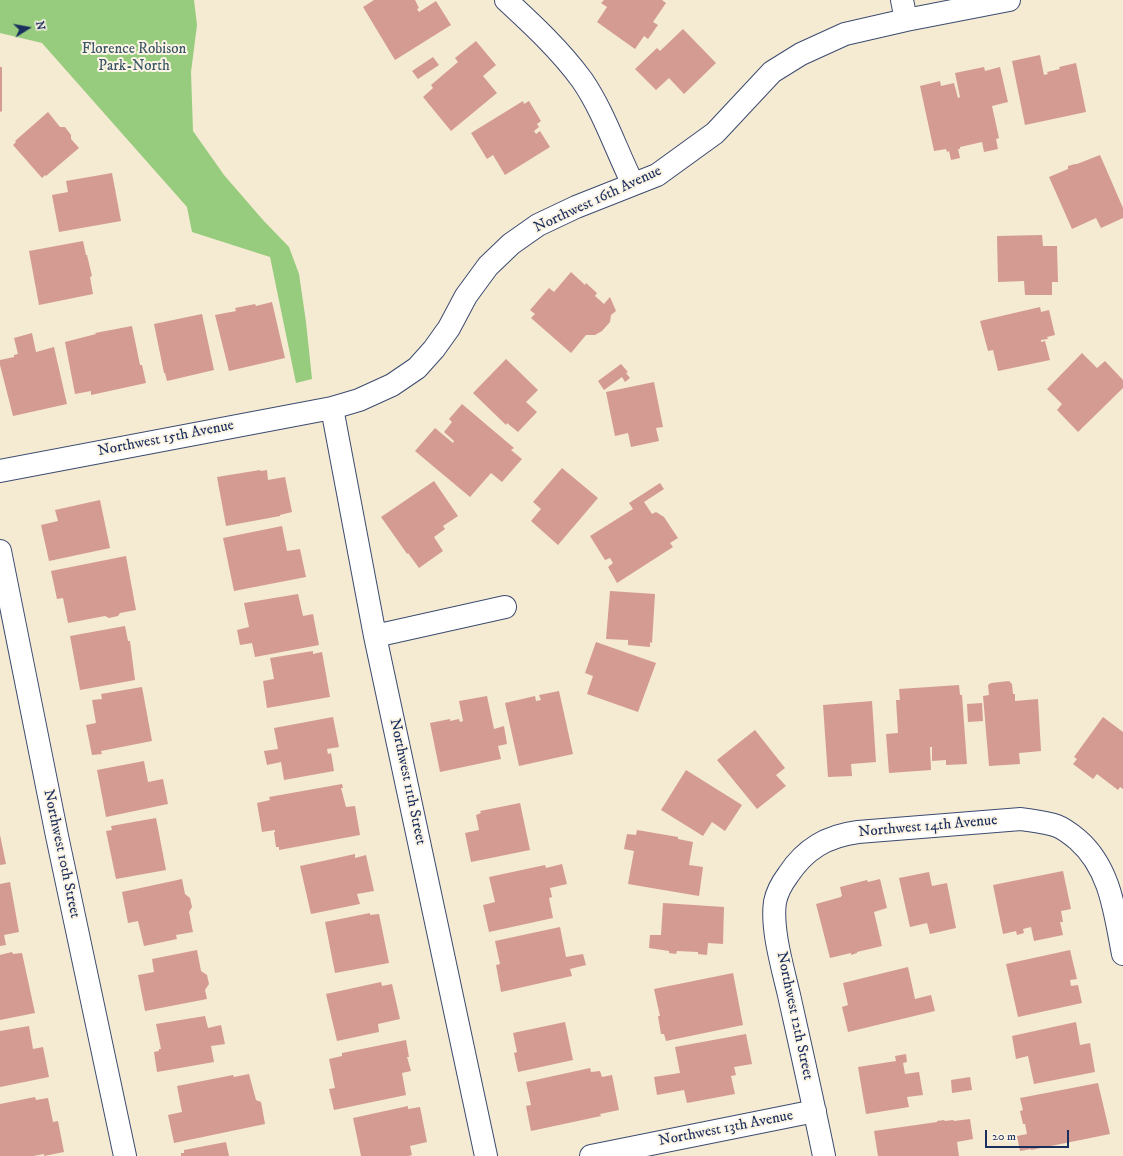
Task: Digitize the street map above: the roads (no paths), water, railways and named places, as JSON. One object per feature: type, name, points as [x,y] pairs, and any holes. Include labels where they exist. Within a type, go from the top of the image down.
[{"type":"street","points":[[506,0],[530,22],[564,58],[582,81],[597,107],[633,184]]},
{"type":"street","name":"Northwest 16th Avenue","points":[[332,408],[359,400],[392,385],[416,368],[434,349],[449,328],[466,296],[488,266],[511,244],[538,225],[576,207],[657,175],[715,133],[772,72],[789,61],[845,34],[904,10],[1009,0]]},
{"type":"street","name":"Northwest 15th Avenue","points":[[0,470],[332,408]]},
{"type":"street","name":"Northwest 11th Street","points":[[332,408],[375,636],[486,1156]]},
{"type":"street","name":"Northwest 10th Street","points":[[0,551],[56,836],[125,1156]]},
{"type":"street","points":[[375,636],[505,607]]},
{"type":"street","name":"Northwest 14th Avenue","points":[[786,877],[804,854],[815,847],[843,834],[1021,819],[1058,826],[1071,834],[1088,850],[1104,874],[1110,890],[1123,954]]},
{"type":"street","name":"Northwest 12th Street","points":[[786,877],[779,890],[775,903],[776,935],[824,1156]]},
{"type":"street","name":"Northwest 13th Avenue","points":[[591,1156],[815,1111]]},
{"type":"park label","name":"Florence Robison Park-North","points":[[134,58]]}]
